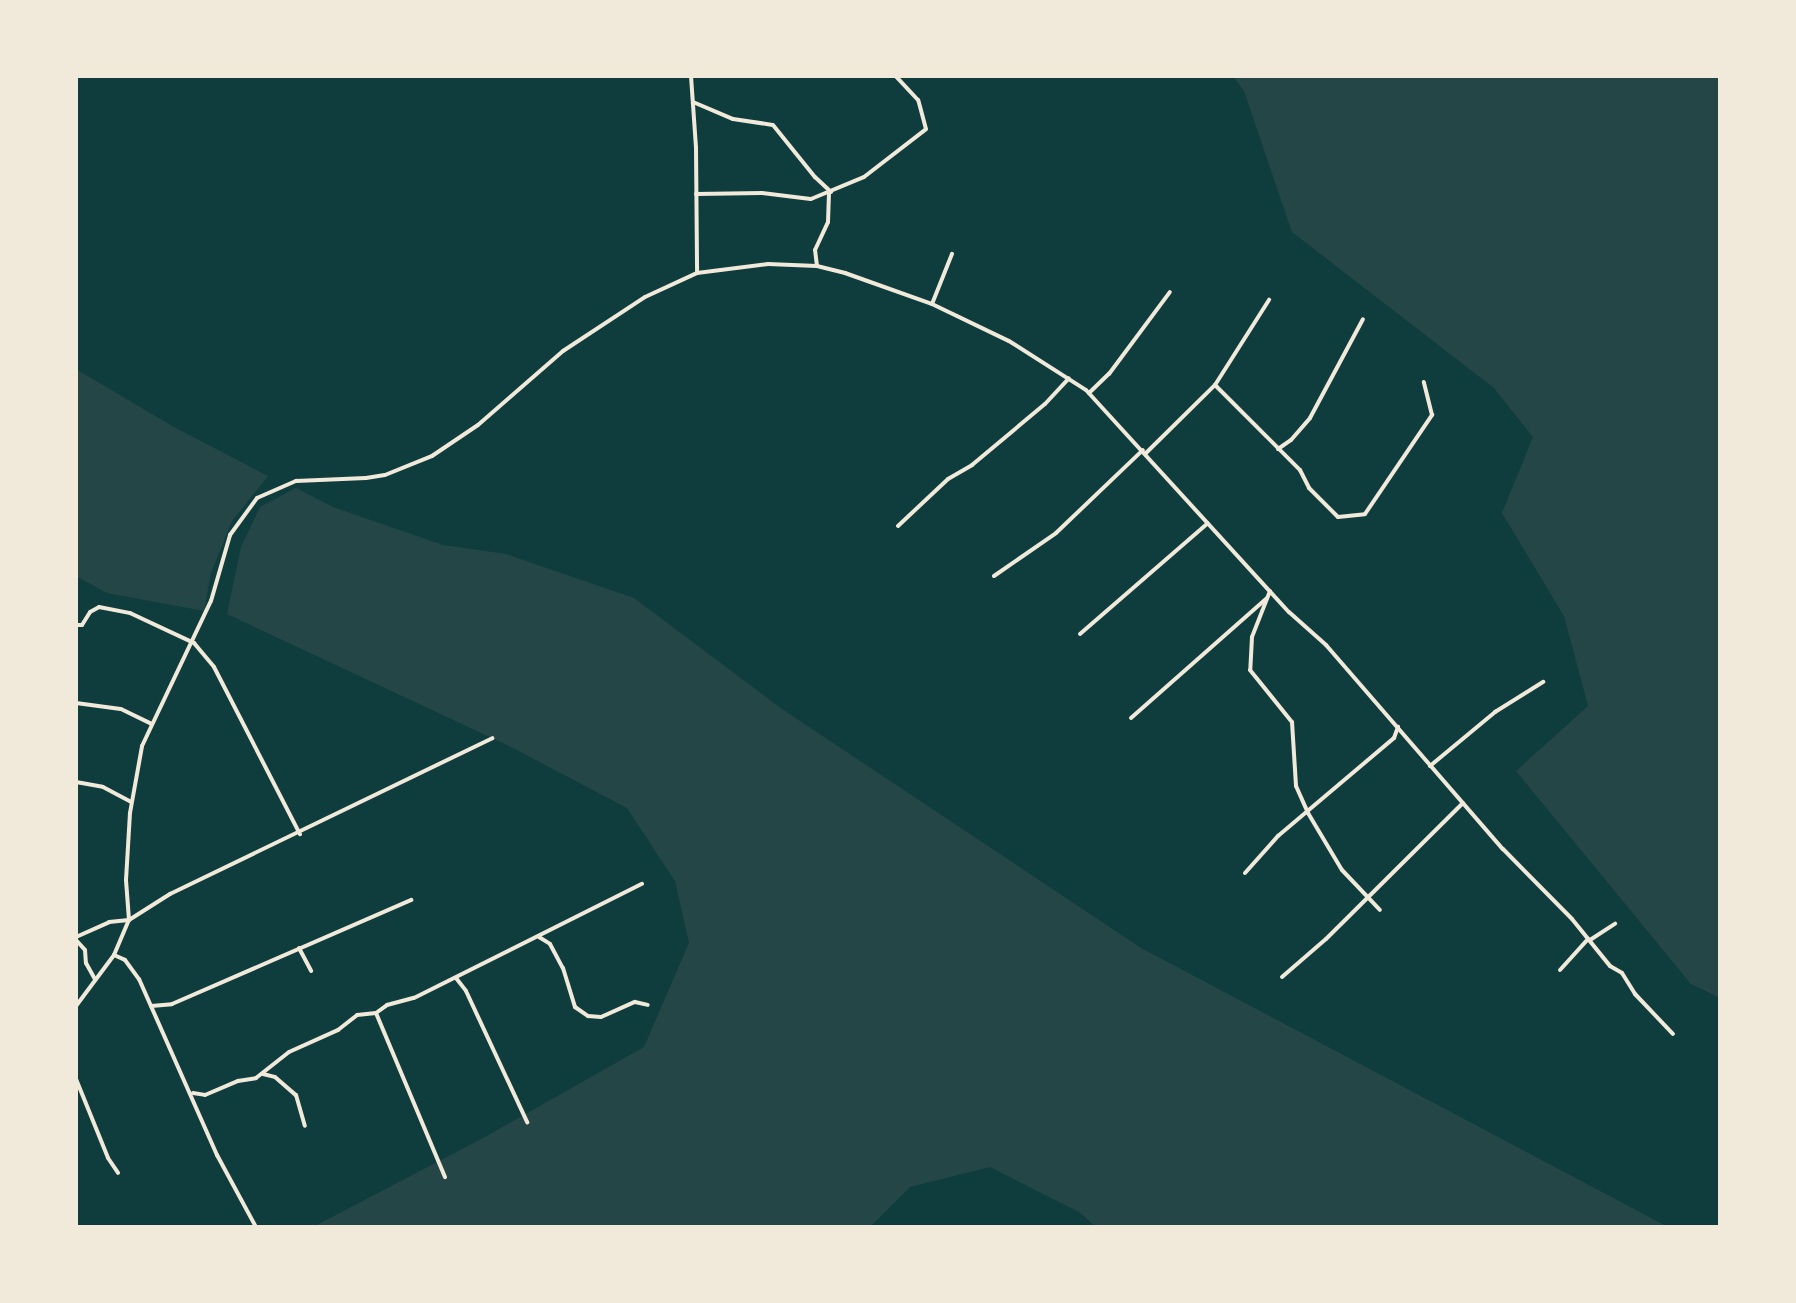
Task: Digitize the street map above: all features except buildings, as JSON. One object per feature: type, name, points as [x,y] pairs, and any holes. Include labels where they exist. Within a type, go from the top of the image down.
[{"type":"street","points":[[691,76],[697,273]]},
{"type":"street","points":[[696,194],[762,193],[801,199],[830,192],[883,164],[926,129],[918,100],[896,76]]},
{"type":"street","points":[[693,102],[733,119],[773,125],[830,192],[828,222],[815,250],[817,266]]},
{"type":"street","points":[[932,304],[952,254]]},
{"type":"street","points":[[76,1006],[114,955],[129,920],[126,880],[131,802],[142,746],[194,643],[211,601],[230,535],[257,498],[296,481],[385,475],[432,456],[478,425],[563,351],[645,297],[697,273],[768,264],[817,266],[932,304],[1009,341],[1089,393],[1270,591],[1326,645],[1463,803],[1673,1034]]},
{"type":"street","points":[[1089,393],[1109,374],[1170,292]]},
{"type":"street","points":[[994,576],[1056,533],[1215,385],[1269,300]]},
{"type":"street","points":[[1278,449],[1291,440],[1310,418],[1363,319]]},
{"type":"street","points":[[898,526],[948,479],[972,465],[1045,404],[1069,378]]},
{"type":"street","points":[[1215,385],[1278,449],[1338,517],[1365,514],[1432,415],[1424,382]]},
{"type":"street","points":[[1080,634],[1208,523]]},
{"type":"street","points":[[1270,591],[1252,637],[1250,670],[1292,722],[1296,786],[1308,813],[1342,870],[1380,910]]},
{"type":"street","points":[[1131,718],[1267,598]]},
{"type":"street","points":[[76,625],[82,625],[90,612],[99,607],[130,613],[194,643],[214,667],[300,834]]},
{"type":"street","points":[[1430,766],[1495,712],[1543,682]]},
{"type":"street","points":[[76,703],[121,709],[152,724]]},
{"type":"street","points":[[1245,873],[1278,836],[1394,738],[1398,727]]},
{"type":"street","points":[[96,979],[86,963],[85,950],[76,938],[109,922],[129,920],[170,894],[300,834],[492,738]]},
{"type":"street","points":[[1394,738],[1407,738]]},
{"type":"street","points":[[76,782],[103,787],[131,802]]},
{"type":"street","points":[[1282,977],[1463,803]]},
{"type":"street","points":[[193,1093],[205,1095],[263,1074],[278,1059],[307,1042],[338,1030],[357,1015],[376,1013],[383,1006],[402,1003],[642,884]]},
{"type":"street","points":[[151,1006],[172,1004],[411,900]]},
{"type":"street","points":[[1560,970],[1589,939],[1615,924]]},
{"type":"street","points":[[539,937],[550,944],[563,968],[575,1007],[588,1016],[601,1017],[635,1002],[648,1005]]},
{"type":"street","points":[[299,948],[311,971]]},
{"type":"street","points":[[114,955],[125,960],[134,973],[176,1065],[193,1093],[212,1143],[256,1227]]},
{"type":"street","points":[[456,978],[466,991],[527,1122]]},
{"type":"street","points":[[376,1013],[445,1177]]},
{"type":"street","points":[[263,1074],[275,1077],[296,1095],[305,1126]]},
{"type":"street","points":[[76,1079],[108,1158],[118,1173]]},
{"type":"shaded area","points":[[1233,76],[1720,76],[1720,998],[1691,984],[1516,771],[1588,706],[1564,616],[1502,513],[1533,437],[1494,388],[1292,232],[1244,91]]},
{"type":"shaded area","points":[[76,369],[172,426],[268,476],[232,521],[211,573],[204,611],[107,593],[76,576]]},
{"type":"shaded area","points":[[296,488],[333,507],[443,545],[506,554],[634,598],[782,709],[1141,948],[1668,1227],[1096,1227],[1079,1212],[990,1167],[910,1187],[870,1227],[313,1227],[485,1137],[644,1047],[689,943],[675,881],[627,808],[513,748],[227,614],[241,547],[260,507]]}]
